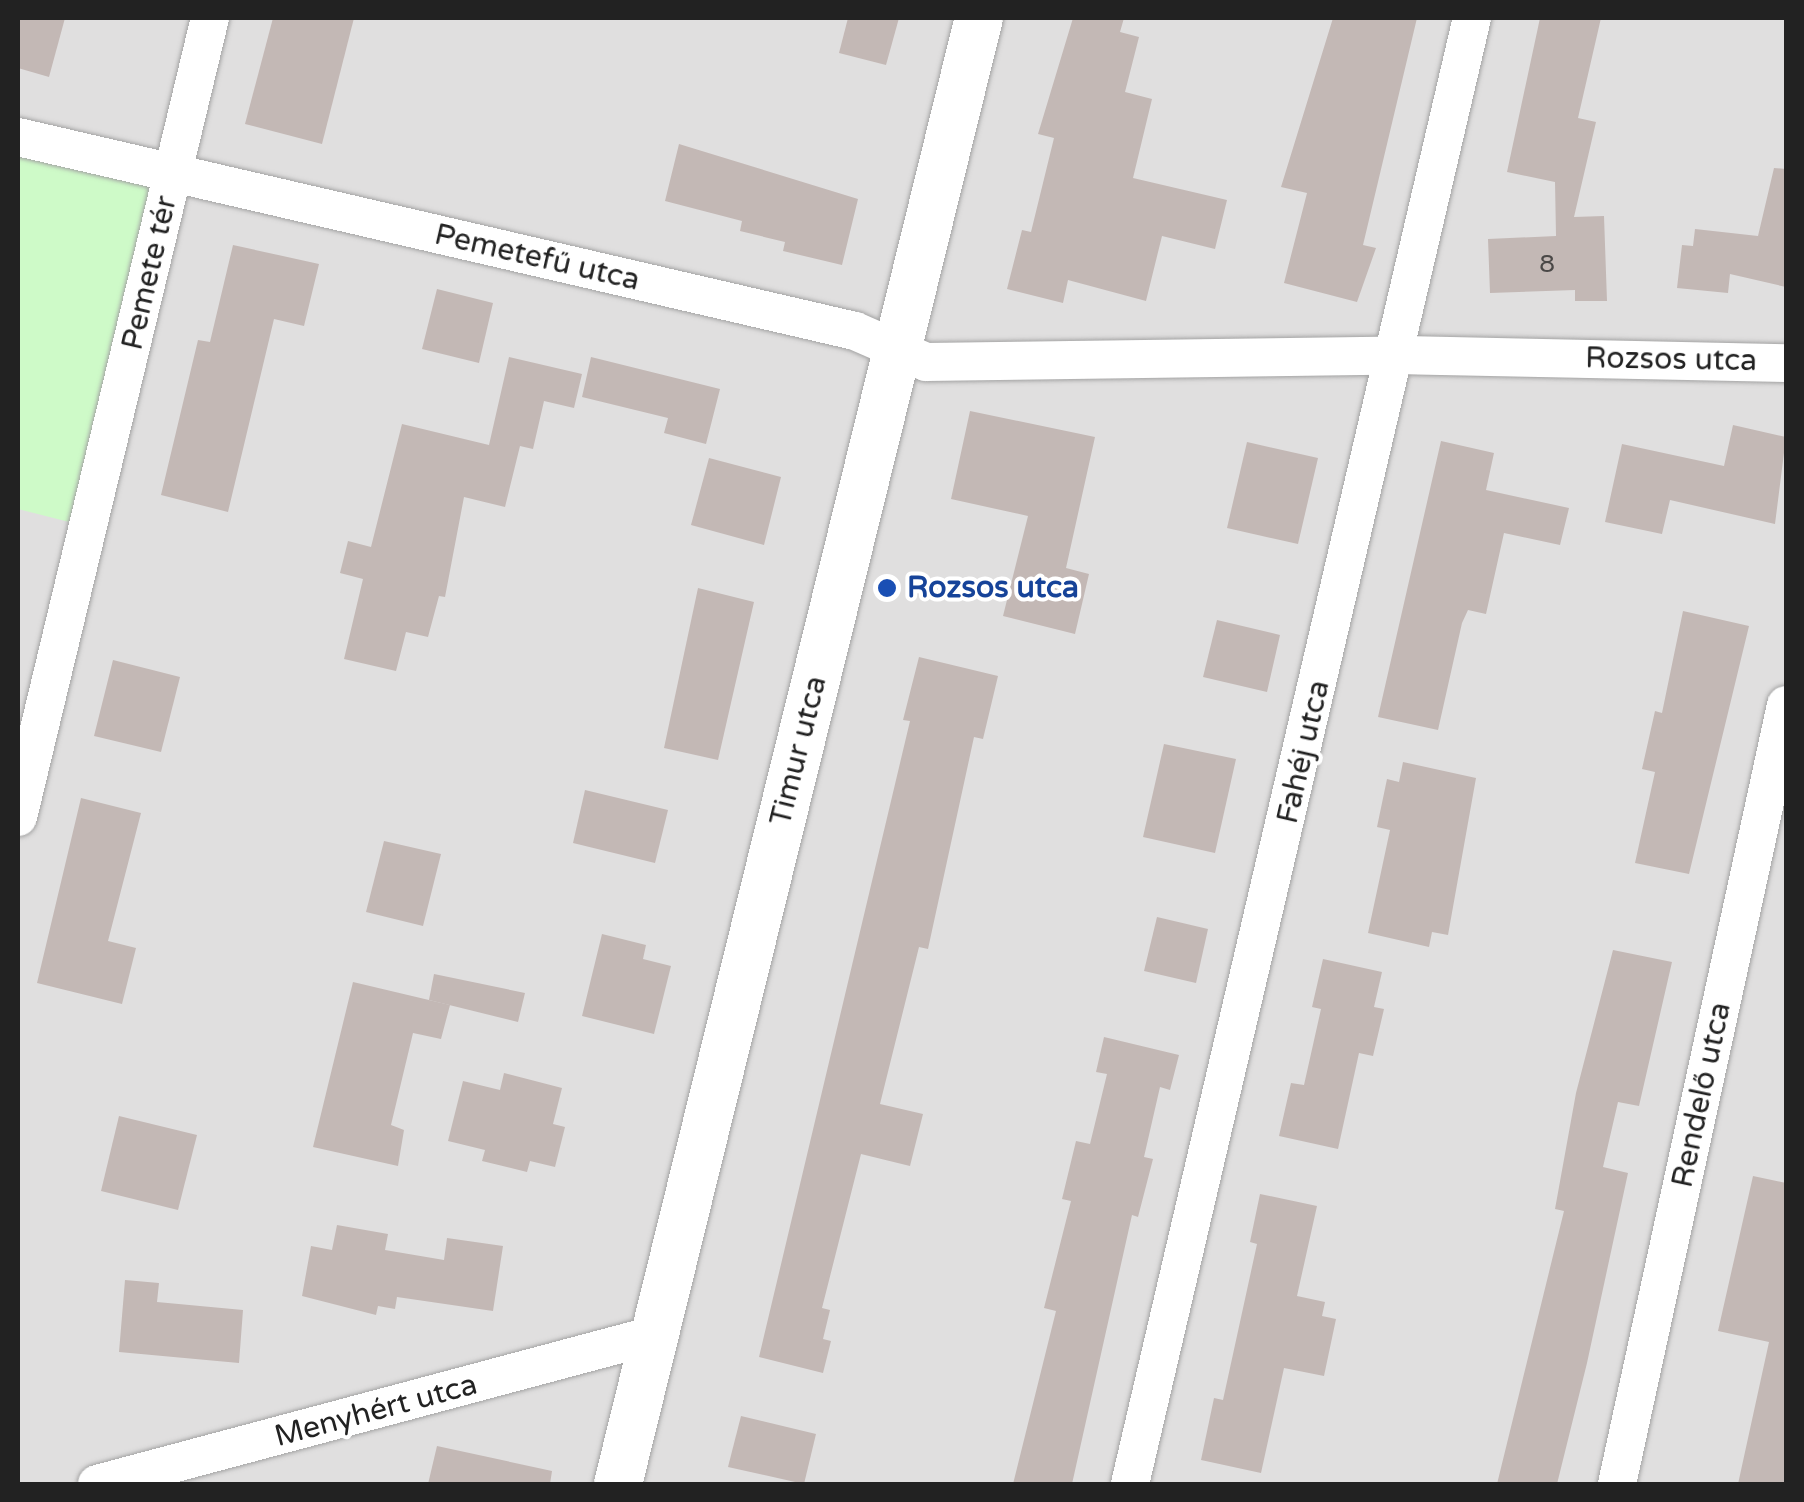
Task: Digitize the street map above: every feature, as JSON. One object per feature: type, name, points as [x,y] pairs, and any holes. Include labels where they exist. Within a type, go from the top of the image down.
[{"type":"street","points":[[173,175],[210,18]]},
{"type":"street","name":"Timur utca","points":[[618,1484],[978,18]]},
{"type":"street","name":"Fahéj utca","points":[[1130,1484],[1398,355],[1472,18]]},
{"type":"street","name":"Pemete tér","points":[[18,137],[173,175],[18,817]]},
{"type":"street","name":"Pemetefű utca","points":[[173,175],[855,332],[898,350]]},
{"type":"street","name":"Rozsos utca","points":[[898,350],[926,362],[1046,365],[1398,355],[1786,363]]},
{"type":"street","name":"Rendelő utca","points":[[1617,1484],[1786,705]]},
{"type":"street","name":"Menyhért utca","points":[[98,1484],[654,1336]]},
{"type":"shaded area","points":[[18,18],[1786,18],[1786,1484],[18,1484]]},
{"type":"green space","points":[[18,137],[173,175],[89,527],[18,509]]},
{"type":"building","points":[[18,18],[65,18],[49,77],[18,68]]},
{"type":"building","points":[[273,18],[354,18],[322,144],[245,124]]},
{"type":"building","points":[[848,18],[899,18],[886,65],[839,53]]},
{"type":"building","points":[[1073,18],[1124,18],[1120,32],[1139,37],[1125,92],[1152,99],[1133,178],[1227,200],[1215,249],[1162,236],[1146,301],[1068,280],[1063,303],[1007,289],[1022,230],[1031,232],[1054,138],[1038,134]]},
{"type":"building","points":[[1333,18],[1417,18],[1363,245],[1376,248],[1357,302],[1284,283],[1307,193],[1281,187]]},
{"type":"building","points":[[1540,18],[1601,18],[1578,118],[1596,122],[1574,217],[1604,216],[1607,301],[1575,301],[1575,290],[1490,293],[1488,239],[1556,236],[1555,182],[1507,172]]},
{"type":"building","points":[[679,144],[858,199],[842,265],[783,251],[785,242],[740,231],[742,221],[665,201]]},
{"type":"building","points":[[1774,168],[1786,169],[1786,287],[1730,274],[1728,293],[1677,288],[1682,245],[1693,246],[1695,229],[1758,236]]},
{"type":"building","points":[[233,245],[319,264],[304,326],[274,319],[228,512],[161,495],[198,340],[210,342]]},
{"type":"building","points":[[437,289],[493,303],[479,363],[422,349]]},
{"type":"building","points":[[509,357],[582,374],[574,408],[544,401],[533,449],[520,446],[505,507],[464,497],[445,597],[439,596],[428,637],[406,632],[396,671],[344,659],[363,579],[340,573],[348,541],[371,547],[402,424],[489,445]]},
{"type":"building","points":[[591,357],[720,389],[706,444],[664,433],[668,418],[582,397]]},
{"type":"building","points":[[970,411],[1095,437],[1066,568],[1089,574],[1075,634],[1003,616],[1028,516],[951,499]]},
{"type":"building","points":[[1733,425],[1786,437],[1775,524],[1670,500],[1662,534],[1605,522],[1622,444],[1724,466]]},
{"type":"building","points":[[1441,441],[1494,453],[1486,490],[1569,508],[1560,545],[1504,533],[1486,614],[1468,610],[1462,623],[1438,730],[1378,717]]},
{"type":"building","points":[[1247,442],[1318,458],[1298,544],[1227,528]]},
{"type":"building","points":[[709,458],[781,477],[764,545],[691,525]]},
{"type":"building","points":[[698,588],[754,602],[718,760],[664,748]]},
{"type":"building","points":[[1683,611],[1749,626],[1689,874],[1635,863],[1655,772],[1642,769],[1655,711],[1662,713]]},
{"type":"building","points":[[1217,620],[1280,635],[1267,692],[1203,677]]},
{"type":"building","points":[[919,657],[998,676],[983,739],[974,737],[928,949],[919,947],[880,1104],[923,1114],[910,1166],[861,1154],[822,1308],[830,1310],[823,1339],[831,1341],[823,1373],[759,1357],[910,721],[903,720]]},
{"type":"building","points":[[113,660],[180,677],[161,752],[94,736]]},
{"type":"building","points":[[1164,744],[1236,759],[1215,853],[1143,837]]},
{"type":"building","points":[[1403,762],[1476,778],[1448,935],[1432,932],[1429,947],[1368,933],[1390,830],[1377,827],[1387,779],[1399,782]]},
{"type":"building","points":[[585,790],[668,810],[655,863],[573,843]]},
{"type":"building","points":[[81,798],[141,813],[108,941],[136,948],[122,1004],[37,983]]},
{"type":"building","points":[[384,841],[441,854],[423,926],[366,912]]},
{"type":"building","points":[[1157,917],[1208,929],[1196,983],[1144,971]]},
{"type":"building","points":[[602,934],[646,945],[643,959],[671,966],[654,1034],[582,1016]]},
{"type":"building","points":[[1613,950],[1672,962],[1639,1106],[1618,1102],[1603,1167],[1628,1173],[1587,1363],[1557,1484],[1497,1484],[1564,1211],[1555,1209],[1576,1093]]},
{"type":"building","points":[[1323,959],[1382,972],[1374,1007],[1384,1009],[1373,1056],[1359,1053],[1338,1149],[1279,1136],[1291,1083],[1304,1085],[1321,1009],[1312,1007]]},
{"type":"building","points":[[434,974],[525,993],[518,1022],[429,1000]]},
{"type":"building","points":[[353,982],[450,1005],[441,1039],[413,1033],[391,1125],[404,1130],[398,1166],[313,1147]]},
{"type":"building","points":[[1104,1037],[1179,1055],[1170,1090],[1160,1087],[1144,1157],[1153,1159],[1138,1217],[1132,1215],[1072,1484],[1013,1484],[1056,1311],[1044,1308],[1071,1201],[1062,1199],[1076,1141],[1090,1144],[1107,1074],[1096,1072]]},
{"type":"building","points":[[504,1073],[562,1088],[553,1124],[565,1127],[555,1167],[530,1161],[527,1172],[482,1161],[485,1150],[448,1141],[463,1081],[500,1090]]},
{"type":"building","points":[[119,1116],[197,1135],[178,1210],[101,1191]]},
{"type":"building","points":[[1753,1176],[1786,1183],[1786,1484],[1738,1484],[1769,1342],[1718,1331]]},
{"type":"building","points":[[1260,1194],[1317,1206],[1297,1296],[1325,1302],[1322,1316],[1336,1319],[1324,1376],[1284,1368],[1261,1473],[1201,1460],[1214,1398],[1223,1400],[1257,1244],[1250,1242]]},
{"type":"building","points":[[337,1225],[388,1234],[385,1250],[444,1260],[447,1238],[503,1246],[493,1311],[397,1297],[395,1309],[378,1306],[376,1315],[302,1296],[311,1246],[332,1250]]},
{"type":"building","points":[[125,1280],[159,1283],[157,1302],[243,1310],[239,1363],[119,1352]]},
{"type":"building","points":[[741,1416],[816,1434],[804,1484],[728,1467]]},
{"type":"building","points":[[437,1446],[552,1471],[550,1484],[428,1484]]},
{"type":"place","name":"Rozsos utca","points":[[887,588]]}]
